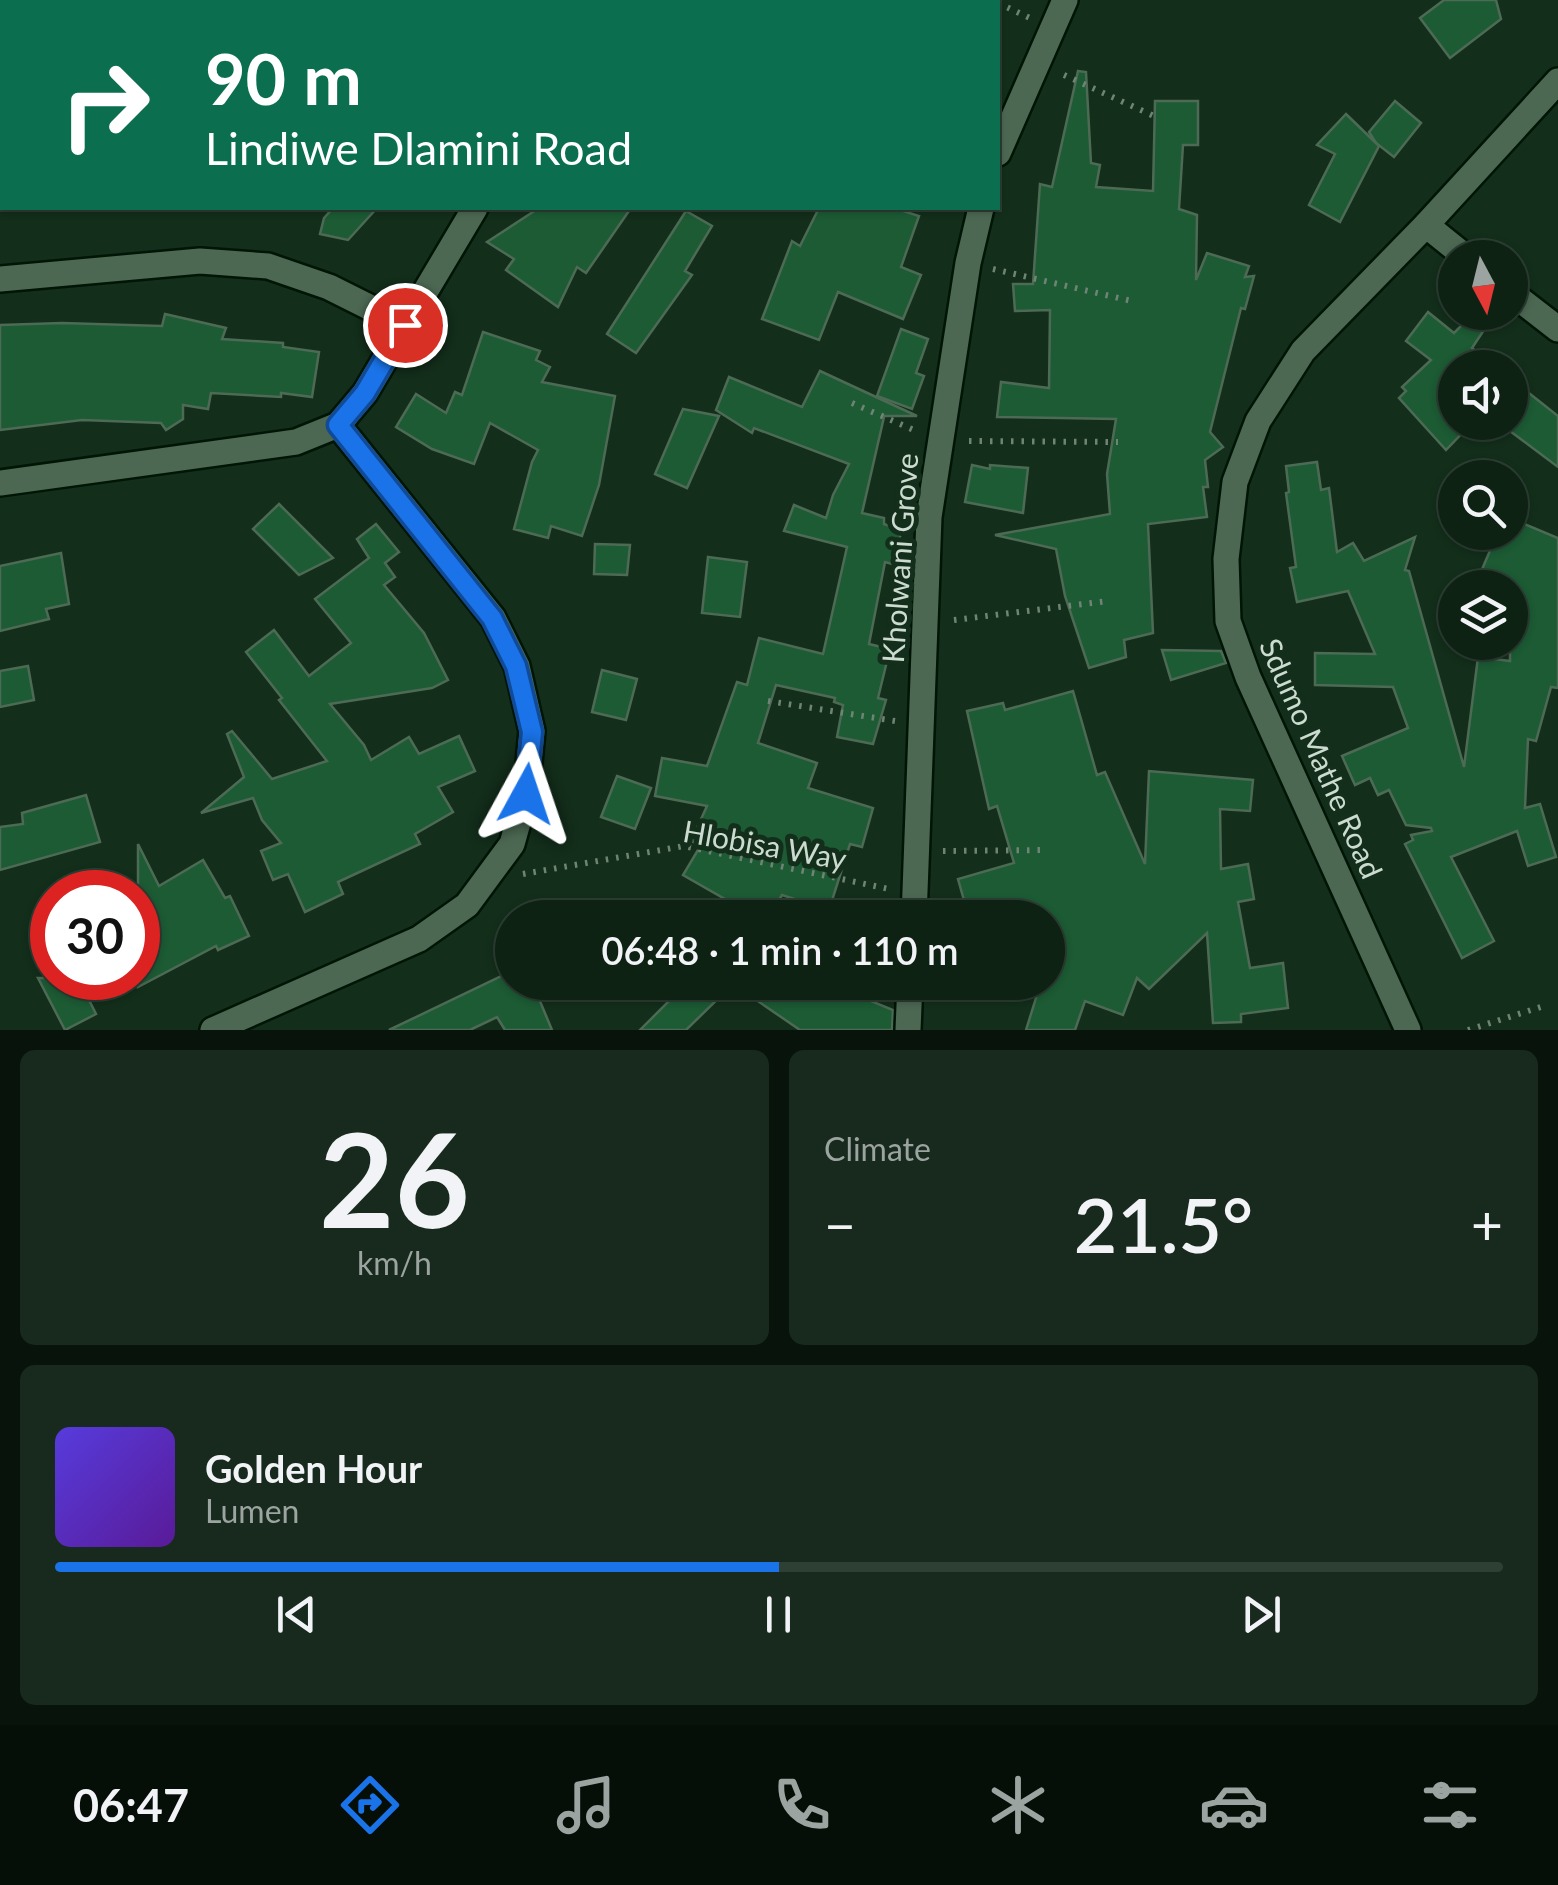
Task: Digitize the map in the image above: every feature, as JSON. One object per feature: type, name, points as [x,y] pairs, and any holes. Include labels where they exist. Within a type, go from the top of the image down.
[{"type":"street","points":[[1000,147],[1065,0]]},
{"type":"street","name":"Sdumo Mathe Road","points":[[1408,1030],[1248,677],[1228,620],[1226,559],[1234,482],[1258,421],[1302,352],[1558,81]]},
{"type":"street","points":[[0,483],[296,442],[338,425],[365,393],[474,210]]},
{"type":"street","name":"Kholwani Grove","points":[[914,900],[928,517],[968,264],[981,210]]},
{"type":"street","points":[[1426,225],[1444,240]]},
{"type":"street","points":[[0,279],[200,261],[268,266],[328,287],[405,325]]},
{"type":"street","points":[[1528,306],[1558,329]]},
{"type":"street","points":[[212,1030],[418,939],[467,904],[512,844],[526,794],[532,732],[516,666],[492,618],[338,425]]},
{"type":"street","points":[[908,1030],[909,1000]]},
{"type":"path","points":[[1035,62],[1154,116]]},
{"type":"path","points":[[968,264],[1136,302]]},
{"type":"path","points":[[852,403],[940,442],[1118,442]]},
{"type":"path","points":[[922,624],[1108,602]]},
{"type":"path","points":[[768,701],[921,725]]},
{"type":"path","name":"Hlobisa Way","points":[[488,880],[684,846],[891,900]]},
{"type":"path","points":[[917,851],[1046,850]]},
{"type":"path","points":[[1468,1030],[1547,1005]]},
{"type":"building","points":[[1444,0],[1496,0],[1501,19],[1450,58],[1420,18]]},
{"type":"building","points":[[1078,71],[1086,72],[1091,163],[1100,165],[1096,187],[1153,191],[1155,101],[1198,101],[1198,145],[1183,145],[1179,209],[1197,215],[1196,280],[1207,253],[1249,266],[1245,277],[1254,276],[1245,309],[1241,308],[1210,432],[1223,447],[1205,460],[1207,517],[1148,524],[1153,633],[1124,640],[1126,657],[1089,668],[1065,596],[1056,549],[995,535],[1110,514],[1107,474],[1116,419],[997,417],[1001,382],[1049,388],[1050,310],[1015,311],[1013,284],[1033,284],[1040,184],[1052,187]]},
{"type":"building","points":[[1395,101],[1421,123],[1394,157],[1369,132]]},
{"type":"building","points":[[1346,114],[1379,146],[1340,222],[1309,205],[1335,154],[1317,145]]},
{"type":"building","points":[[331,210],[375,210],[348,240],[320,234],[324,218]]},
{"type":"building","points":[[536,210],[630,210],[586,273],[577,267],[558,307],[506,270],[514,259],[487,242]]},
{"type":"building","points":[[818,210],[900,210],[919,216],[901,267],[921,275],[903,319],[838,292],[819,340],[762,319],[792,241],[800,246]]},
{"type":"building","points":[[686,211],[712,226],[685,271],[692,275],[636,353],[607,334]]},
{"type":"building","points":[[1428,312],[1438,320],[1438,330],[1484,330],[1472,348],[1474,350],[1438,350],[1438,440],[1456,440],[1446,450],[1399,398],[1406,391],[1402,387],[1431,360],[1406,341]]},
{"type":"building","points":[[165,314],[226,328],[222,339],[283,343],[283,347],[319,352],[312,397],[211,393],[208,409],[183,405],[183,419],[166,430],[161,423],[82,420],[0,430],[0,325],[162,326]]},
{"type":"building","points":[[901,329],[928,339],[916,373],[924,376],[912,409],[877,396]]},
{"type":"building","points":[[483,332],[540,351],[536,360],[550,367],[542,382],[615,396],[599,485],[582,536],[551,526],[548,538],[514,529],[538,450],[490,423],[474,464],[432,449],[396,427],[416,394],[446,413],[455,392],[462,395]]},
{"type":"building","points":[[820,371],[917,416],[881,416],[884,417],[862,513],[884,518],[884,524],[902,530],[892,564],[885,562],[869,644],[890,649],[878,698],[886,700],[873,744],[837,737],[843,705],[834,702],[835,698],[776,685],[758,743],[817,763],[808,788],[873,808],[862,847],[850,844],[832,900],[798,900],[782,895],[779,900],[727,900],[683,875],[701,845],[691,841],[707,806],[655,796],[662,758],[707,766],[737,682],[747,685],[759,638],[823,654],[847,547],[784,531],[794,505],[826,518],[849,464],[754,428],[752,433],[716,410],[729,377],[802,407]]},
{"type":"building","points":[[1528,392],[1558,416],[1558,467],[1522,440],[1528,440]]},
{"type":"building","points":[[683,409],[719,416],[687,488],[655,474]]},
{"type":"building","points":[[1317,462],[1321,490],[1329,488],[1337,552],[1353,543],[1364,561],[1415,537],[1405,570],[1409,571],[1464,767],[1478,660],[1528,660],[1528,570],[1482,570],[1490,550],[1528,550],[1528,526],[1558,538],[1558,688],[1551,687],[1536,741],[1528,739],[1525,808],[1540,804],[1556,857],[1528,866],[1517,831],[1451,857],[1494,941],[1462,958],[1405,844],[1413,840],[1411,835],[1432,831],[1431,828],[1406,825],[1389,790],[1378,795],[1370,778],[1355,785],[1342,756],[1408,728],[1393,687],[1315,685],[1315,653],[1375,654],[1348,591],[1297,602],[1290,568],[1296,567],[1286,466]]},
{"type":"building","points":[[972,465],[990,469],[990,465],[1028,468],[1023,513],[965,502]]},
{"type":"building","points":[[279,504],[333,558],[299,575],[253,529]]},
{"type":"building","points":[[376,524],[399,552],[385,563],[395,577],[384,585],[424,633],[448,680],[432,688],[330,704],[364,745],[371,760],[409,737],[419,754],[459,736],[475,771],[438,787],[453,812],[415,834],[420,844],[338,882],[343,894],[305,912],[288,874],[273,880],[261,851],[281,843],[262,820],[253,798],[201,813],[244,777],[227,734],[232,731],[272,779],[327,761],[246,652],[274,630],[309,676],[351,643],[315,599],[369,558],[357,539]]},
{"type":"building","points":[[595,544],[630,545],[627,575],[594,574]]},
{"type":"building","points":[[61,553],[69,604],[46,609],[49,619],[0,631],[0,566]]},
{"type":"building","points":[[708,557],[747,562],[740,617],[702,613]]},
{"type":"building","points":[[1162,650],[1221,651],[1226,663],[1171,680]]},
{"type":"building","points":[[28,666],[34,700],[0,707],[0,671]]},
{"type":"building","points":[[602,670],[637,679],[626,720],[592,712]]},
{"type":"building","points":[[1073,691],[1097,775],[1105,772],[1145,864],[1149,771],[1253,780],[1250,811],[1220,809],[1221,869],[1248,864],[1254,899],[1238,902],[1250,968],[1283,963],[1288,1008],[1241,1014],[1241,1022],[1213,1023],[1207,933],[1149,989],[1137,978],[1123,1015],[1085,1001],[1075,1030],[1026,1030],[1035,1000],[1065,1000],[1065,900],[964,900],[958,879],[1014,863],[997,806],[989,809],[967,711],[1003,703],[1005,710]]},
{"type":"building","points":[[617,776],[651,788],[635,829],[601,817]]},
{"type":"building","points":[[86,795],[100,842],[0,870],[0,827],[23,824],[22,813]]},
{"type":"building","points":[[138,844],[151,870],[138,870]]},
{"type":"building","points":[[203,860],[225,898],[230,896],[249,936],[218,950],[216,946],[160,975],[160,885]]},
{"type":"building","points":[[495,979],[495,1000],[540,1000],[552,1030],[505,1030],[497,1017],[470,1030],[389,1030]]},
{"type":"building","points":[[49,1000],[89,1000],[96,1014],[65,1030]]},
{"type":"building","points":[[670,1000],[717,1000],[686,1030],[640,1030]]},
{"type":"building","points":[[756,1000],[869,1000],[893,1010],[892,1030],[800,1030]]},
{"type":"route","points":[[405,325],[365,393],[338,425],[492,618],[516,666],[532,732],[526,794]]}]
